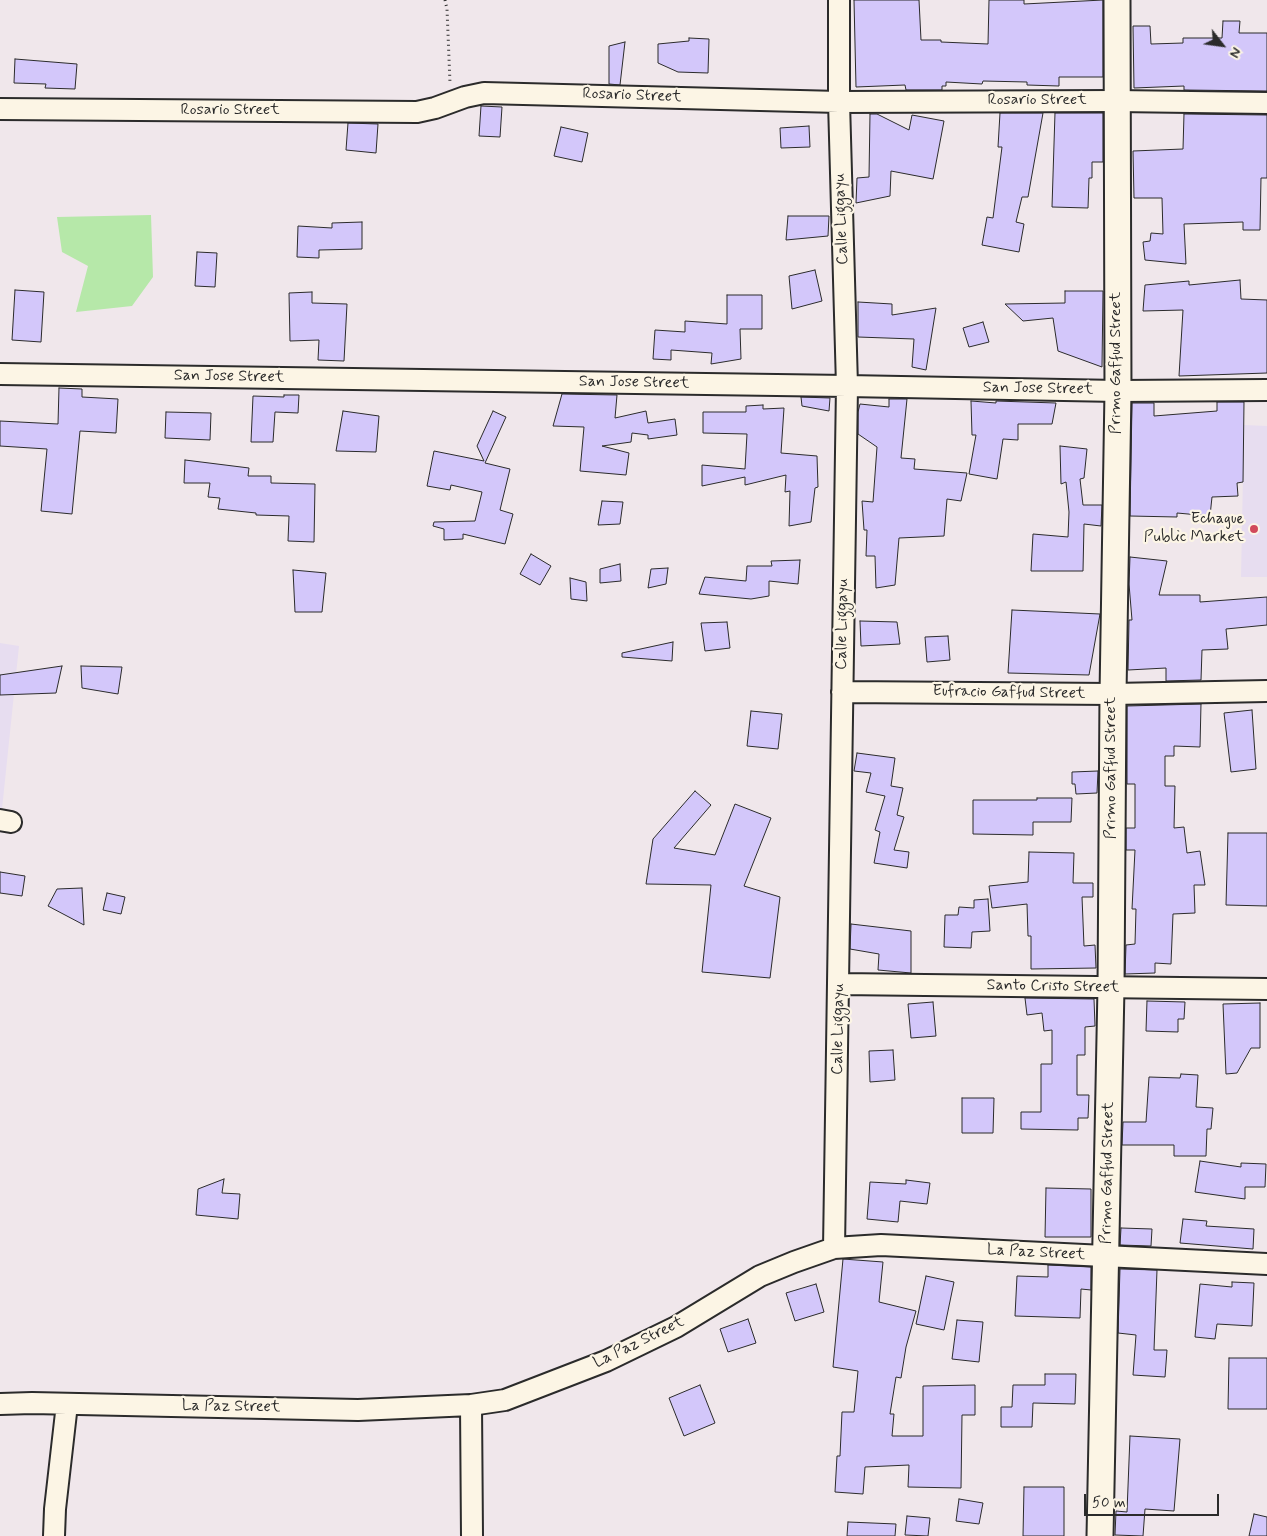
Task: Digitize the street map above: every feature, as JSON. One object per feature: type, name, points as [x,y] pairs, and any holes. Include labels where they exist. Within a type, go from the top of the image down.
[{"type":"main road","name":"Primo Gaffud Street","points":[[1100,1536],[1111,987],[1118,391],[1117,0]]},
{"type":"street","name":"Calle Liggayu","points":[[834,1248],[840,984],[847,386],[839,102],[839,0]]},
{"type":"street","name":"Rosario Street","points":[[0,109],[417,112],[484,93],[839,102],[1116,101],[1267,103]]},
{"type":"street","name":"San Jose Street","points":[[0,374],[1118,391],[1267,390]]},
{"type":"street","name":"Eufracio Gaffud Street","points":[[842,692],[1113,694],[1267,691]]},
{"type":"street","name":"Santo Cristo Street","points":[[840,984],[1267,989]]},
{"type":"street","name":"La Paz Street","points":[[0,1404],[358,1410],[471,1405],[505,1400],[606,1361],[676,1327],[760,1276],[834,1248],[882,1245],[1267,1264]]},
{"type":"street","points":[[54,1536],[55,1509],[67,1404]]},
{"type":"street","points":[[471,1405],[472,1536]]},
{"type":"path","points":[[445,0],[451,101]]},
{"type":"shaded area","name":"Echague Public Market","points":[[1244,425],[1267,426],[1267,577],[1241,577]]},
{"type":"shaded area","points":[[0,643],[19,646],[2,809],[0,809]]},
{"type":"green space","points":[[151,215],[153,277],[132,306],[76,312],[88,266],[62,252],[57,217]]},
{"type":"building","points":[[854,0],[919,0],[921,40],[988,44],[989,0],[1024,0],[1024,4],[1103,0],[1103,77],[1059,77],[1059,86],[1027,85],[1027,82],[983,81],[982,84],[946,82],[946,86],[942,86],[942,90],[906,90],[905,85],[856,87]]},
{"type":"building","points":[[1223,21],[1240,21],[1239,33],[1267,33],[1267,91],[1184,90],[1184,86],[1134,88],[1133,26],[1150,26],[1151,44],[1183,43],[1183,38],[1222,38]]},
{"type":"building","points":[[689,38],[709,39],[708,73],[678,72],[658,63],[658,44],[689,41]]},
{"type":"building","points":[[625,42],[620,85],[609,84],[609,46]]},
{"type":"building","points":[[15,59],[77,64],[75,89],[45,88],[46,84],[14,83]]},
{"type":"building","points":[[481,106],[502,107],[500,137],[479,136]]},
{"type":"building","points":[[1000,113],[1043,113],[1028,197],[1022,197],[1016,222],[1024,224],[1019,252],[982,245],[987,217],[993,218],[1002,147],[998,147]]},
{"type":"building","points":[[1055,113],[1103,113],[1103,162],[1092,162],[1092,178],[1089,178],[1088,208],[1052,207]]},
{"type":"building","points":[[870,114],[877,114],[909,130],[912,115],[944,121],[933,179],[891,171],[890,196],[856,203],[857,178],[869,177]]},
{"type":"building","points":[[1184,114],[1267,115],[1267,178],[1261,178],[1260,230],[1243,230],[1243,222],[1184,224],[1186,264],[1145,260],[1143,242],[1150,241],[1151,233],[1163,234],[1162,198],[1134,198],[1133,151],[1183,149]]},
{"type":"building","points":[[348,123],[378,124],[376,153],[346,150]]},
{"type":"building","points":[[809,126],[810,147],[781,148],[780,128]]},
{"type":"building","points":[[561,127],[588,133],[582,162],[554,156]]},
{"type":"building","points":[[788,216],[829,216],[828,236],[786,240]]},
{"type":"building","points":[[362,222],[362,249],[319,250],[319,258],[297,257],[298,226],[332,228],[332,223]]},
{"type":"building","points":[[197,252],[217,253],[215,287],[195,286]]},
{"type":"building","points":[[815,270],[822,301],[792,309],[789,276]]},
{"type":"building","points":[[1240,280],[1241,299],[1267,300],[1267,373],[1179,376],[1183,310],[1143,311],[1145,285],[1189,281],[1189,285]]},
{"type":"building","points":[[15,290],[44,292],[41,342],[12,340]]},
{"type":"building","points":[[1065,291],[1103,291],[1102,367],[1058,351],[1053,318],[1023,321],[1005,304],[1065,303]]},
{"type":"building","points":[[312,292],[312,303],[347,304],[344,361],[318,360],[319,340],[290,341],[289,293]]},
{"type":"building","points":[[727,295],[762,295],[762,329],[740,329],[741,359],[711,364],[712,353],[671,350],[671,360],[653,359],[655,330],[685,332],[685,321],[727,324]]},
{"type":"building","points":[[858,302],[892,304],[892,315],[936,308],[926,370],[912,367],[914,339],[858,337]]},
{"type":"building","points":[[983,322],[989,342],[969,347],[963,328]]},
{"type":"building","points":[[59,388],[82,389],[82,397],[118,399],[116,433],[80,431],[72,514],[41,511],[47,449],[0,446],[0,421],[58,424]]},
{"type":"building","points":[[562,394],[617,395],[615,418],[646,411],[648,423],[675,419],[677,435],[648,439],[648,435],[632,433],[631,442],[602,446],[629,453],[626,475],[580,471],[584,427],[553,426]]},
{"type":"building","points":[[284,395],[299,395],[298,413],[275,412],[273,442],[251,442],[253,396],[284,397]]},
{"type":"building","points":[[801,397],[830,398],[829,411],[802,406]]},
{"type":"building","points":[[889,399],[907,399],[901,458],[915,459],[914,469],[967,473],[961,501],[947,499],[944,536],[899,538],[895,585],[876,588],[875,556],[866,556],[867,530],[864,530],[862,501],[873,502],[877,447],[858,434],[858,412],[860,404],[889,407]]},
{"type":"building","points":[[971,401],[1056,403],[1052,424],[1018,424],[1018,440],[1003,439],[997,479],[969,474],[976,435],[972,435]]},
{"type":"building","points":[[1217,402],[1244,402],[1243,482],[1237,483],[1238,496],[1212,497],[1210,516],[1177,513],[1177,517],[1130,516],[1132,403],[1154,403],[1154,416],[1217,411]]},
{"type":"building","points":[[763,405],[763,409],[784,408],[781,453],[817,456],[818,487],[815,488],[811,522],[789,526],[790,491],[785,492],[786,475],[745,485],[745,477],[702,486],[702,465],[745,469],[747,434],[703,433],[703,412],[746,412],[746,406]]},
{"type":"building","points":[[343,411],[379,416],[376,452],[336,451]]},
{"type":"building","points":[[493,411],[506,417],[485,463],[510,469],[500,510],[513,514],[505,544],[463,534],[463,539],[444,540],[444,529],[433,526],[434,522],[475,521],[482,492],[451,485],[450,490],[427,486],[434,451],[484,461],[477,446]]},
{"type":"building","points":[[166,412],[211,413],[210,440],[165,438]]},
{"type":"building","points":[[1060,446],[1087,449],[1084,478],[1080,479],[1083,505],[1102,505],[1101,526],[1084,524],[1083,571],[1031,571],[1033,534],[1068,537],[1069,512],[1066,482],[1061,484]]},
{"type":"building","points":[[185,460],[249,468],[248,476],[271,476],[271,483],[315,484],[314,542],[288,541],[289,516],[256,515],[256,513],[218,509],[220,498],[208,497],[210,483],[184,483]]},
{"type":"building","points":[[602,501],[623,502],[620,524],[598,525]]},
{"type":"building","points":[[531,554],[551,566],[540,585],[520,574]]},
{"type":"building","points":[[1130,557],[1167,561],[1159,595],[1200,595],[1200,602],[1267,597],[1267,625],[1226,629],[1228,649],[1202,650],[1201,680],[1166,681],[1166,668],[1128,670],[1129,620],[1132,620],[1129,584]]},
{"type":"building","points":[[800,560],[798,584],[769,581],[769,596],[751,599],[699,594],[705,577],[746,581],[747,566],[772,566],[771,561]]},
{"type":"building","points":[[620,564],[621,581],[600,583],[600,569]]},
{"type":"building","points":[[668,568],[666,584],[648,588],[651,569]]},
{"type":"building","points":[[293,570],[326,573],[322,612],[295,612]]},
{"type":"building","points":[[570,578],[586,582],[587,601],[571,599]]},
{"type":"building","points":[[1012,610],[1100,614],[1089,675],[1008,673]]},
{"type":"building","points":[[860,621],[897,622],[900,644],[861,646]]},
{"type":"building","points":[[727,622],[730,648],[705,651],[701,623]]},
{"type":"building","points":[[948,636],[950,660],[927,662],[925,637]]},
{"type":"building","points":[[673,642],[672,661],[622,657],[622,653]]},
{"type":"building","points":[[62,666],[56,693],[0,695],[0,675]]},
{"type":"building","points":[[81,666],[122,667],[118,694],[82,688]]},
{"type":"building","points":[[1201,704],[1200,747],[1174,746],[1174,756],[1165,756],[1165,786],[1175,786],[1174,828],[1184,827],[1187,853],[1200,851],[1205,885],[1194,885],[1195,913],[1173,914],[1171,964],[1155,963],[1155,973],[1125,974],[1126,945],[1135,944],[1136,909],[1132,909],[1135,850],[1126,850],[1126,828],[1135,828],[1135,784],[1127,784],[1127,706]]},
{"type":"building","points":[[1252,710],[1256,769],[1231,772],[1224,713]]},
{"type":"building","points":[[751,711],[782,714],[778,749],[747,746]]},
{"type":"building","points":[[857,753],[895,758],[891,786],[903,788],[897,815],[904,817],[894,850],[909,852],[907,868],[874,863],[880,832],[875,830],[885,796],[866,792],[871,773],[854,771]]},
{"type":"building","points":[[1098,771],[1097,793],[1076,794],[1075,784],[1072,784],[1072,772]]},
{"type":"building","points":[[695,791],[711,805],[674,848],[715,855],[735,804],[771,818],[744,886],[780,897],[770,978],[702,972],[711,885],[646,884],[653,839]]},
{"type":"building","points":[[1037,798],[1072,798],[1071,822],[1033,822],[1033,835],[973,834],[973,800],[1037,800]]},
{"type":"building","points":[[1228,833],[1267,833],[1267,906],[1226,905]]},
{"type":"building","points":[[1029,852],[1074,853],[1073,883],[1093,883],[1093,897],[1082,897],[1084,946],[1095,945],[1096,968],[1031,969],[1031,936],[1028,936],[1027,904],[992,908],[989,886],[1028,882]]},
{"type":"building","points":[[0,872],[25,876],[22,896],[0,893]]},
{"type":"building","points":[[82,888],[84,925],[48,906],[57,889]]},
{"type":"building","points":[[107,893],[125,897],[121,914],[103,910]]},
{"type":"building","points":[[988,899],[990,931],[972,932],[971,948],[944,947],[945,915],[958,915],[959,907],[974,908],[974,900]]},
{"type":"building","points":[[851,924],[911,931],[911,973],[878,970],[879,954],[850,949]]},
{"type":"building","points":[[1025,998],[1094,999],[1095,1026],[1085,1027],[1085,1055],[1077,1055],[1077,1095],[1089,1095],[1088,1118],[1078,1118],[1078,1130],[1021,1129],[1021,1112],[1041,1112],[1041,1064],[1052,1064],[1052,1030],[1044,1031],[1042,1013],[1027,1015]]},
{"type":"building","points":[[1147,1001],[1185,1002],[1184,1019],[1178,1019],[1178,1032],[1146,1031]]},
{"type":"building","points":[[933,1002],[936,1036],[911,1038],[908,1004]]},
{"type":"building","points":[[1260,1003],[1260,1048],[1251,1048],[1237,1073],[1226,1074],[1223,1004]]},
{"type":"building","points":[[893,1050],[895,1080],[870,1082],[869,1051]]},
{"type":"building","points":[[1181,1074],[1198,1075],[1196,1107],[1213,1108],[1211,1129],[1207,1129],[1206,1156],[1174,1156],[1174,1145],[1122,1145],[1123,1122],[1146,1122],[1149,1077],[1180,1078]]},
{"type":"building","points":[[962,1098],[994,1098],[993,1133],[962,1133]]},
{"type":"building","points":[[1200,1161],[1241,1167],[1241,1163],[1266,1164],[1265,1187],[1245,1187],[1245,1199],[1195,1192]]},
{"type":"building","points":[[224,1179],[222,1193],[240,1194],[238,1219],[196,1215],[198,1189]]},
{"type":"building","points":[[906,1180],[930,1183],[927,1204],[900,1201],[898,1222],[867,1219],[870,1182],[906,1184]]},
{"type":"building","points":[[1046,1188],[1091,1189],[1091,1237],[1045,1237]]},
{"type":"building","points":[[1183,1219],[1207,1221],[1206,1226],[1254,1229],[1253,1249],[1180,1243]]},
{"type":"building","points":[[1121,1228],[1152,1229],[1151,1246],[1120,1245]]},
{"type":"building","points":[[843,1259],[883,1262],[879,1302],[916,1311],[906,1347],[901,1378],[896,1377],[890,1414],[894,1414],[892,1436],[923,1436],[923,1386],[975,1385],[975,1415],[962,1415],[961,1488],[908,1487],[909,1465],[865,1467],[863,1494],[835,1492],[837,1456],[840,1456],[842,1412],[854,1412],[858,1371],[833,1367]]},
{"type":"building","points":[[1048,1265],[1091,1267],[1091,1290],[1081,1289],[1080,1318],[1015,1316],[1017,1276],[1048,1277]]},
{"type":"building","points":[[1120,1269],[1157,1270],[1154,1350],[1167,1350],[1165,1377],[1133,1375],[1136,1335],[1118,1333]]},
{"type":"building","points":[[926,1276],[954,1282],[944,1330],[916,1324]]},
{"type":"building","points":[[1232,1282],[1254,1283],[1252,1326],[1217,1324],[1215,1339],[1195,1337],[1200,1284],[1232,1287]]},
{"type":"building","points":[[816,1284],[824,1312],[795,1321],[786,1293]]},
{"type":"building","points":[[748,1319],[756,1343],[728,1352],[720,1329]]},
{"type":"building","points":[[957,1320],[983,1322],[979,1362],[952,1359]]},
{"type":"building","points":[[1229,1358],[1267,1358],[1267,1409],[1228,1409]]},
{"type":"building","points":[[1045,1374],[1076,1374],[1075,1404],[1033,1403],[1032,1427],[1001,1427],[1001,1407],[1012,1407],[1013,1385],[1045,1385]]},
{"type":"building","points":[[700,1385],[715,1423],[684,1436],[669,1398]]},
{"type":"building","points":[[1130,1436],[1180,1439],[1174,1511],[1145,1509],[1143,1536],[1115,1535],[1116,1511],[1127,1512]]},
{"type":"building","points":[[1024,1487],[1064,1487],[1064,1536],[1023,1536]]},
{"type":"building","points":[[959,1499],[983,1503],[979,1524],[956,1521]]},
{"type":"building","points":[[1254,1514],[1267,1517],[1267,1536],[1249,1536]]},
{"type":"building","points":[[907,1516],[930,1518],[928,1536],[905,1535]]},
{"type":"building","points":[[848,1522],[896,1524],[895,1536],[847,1536]]},
{"type":"place","name":"Echague Public Market","points":[[1254,529]]}]
